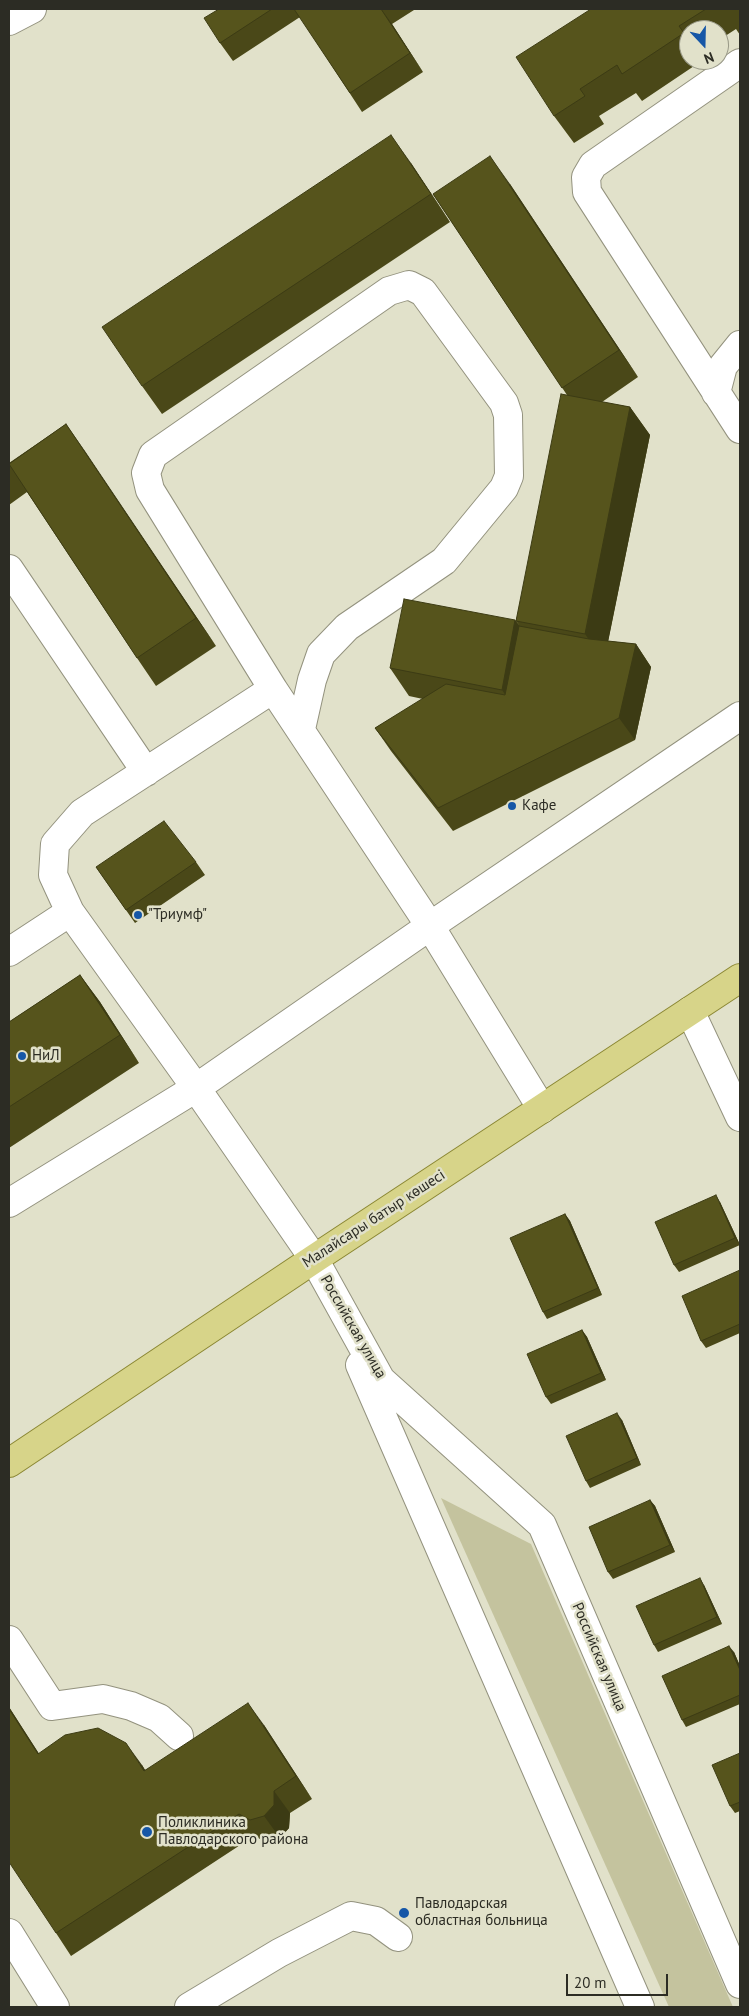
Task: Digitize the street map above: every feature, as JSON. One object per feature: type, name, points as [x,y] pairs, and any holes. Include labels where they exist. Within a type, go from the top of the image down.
[{"type":"main road","name":"Малайсары батыр көшесі","points":[[9,1463],[740,978]]},
{"type":"street","points":[[9,21],[32,9]]},
{"type":"street","points":[[740,63],[593,165],[586,177],[587,192],[740,429]]},
{"type":"street","points":[[301,729],[312,680],[321,654],[347,627],[444,561],[504,488],[509,476],[508,415],[504,404],[423,292],[409,285],[389,291],[153,455],[146,473],[150,490],[273,689],[430,926],[542,1109]]},
{"type":"street","points":[[716,393],[724,366],[740,345]]},
{"type":"street","points":[[9,569],[146,772]]},
{"type":"street","points":[[273,689],[82,813],[55,844],[52,875],[70,912],[196,1088],[314,1259]]},
{"type":"street","points":[[9,1203],[196,1088],[430,926],[740,716]]},
{"type":"street","points":[[9,952],[70,912]]},
{"type":"street","points":[[690,1011],[740,1117]]},
{"type":"street","name":"Российская улица","points":[[314,1259],[381,1380],[542,1525],[740,1984]]},
{"type":"street","name":"Российская улица","points":[[314,1259],[640,2007]]},
{"type":"street","points":[[9,1640],[52,1706],[103,1699],[112,1701],[131,1706],[159,1718],[179,1736]]},
{"type":"street","points":[[189,2007],[278,1953],[351,1916],[376,1921],[398,1937]]},
{"type":"street","points":[[9,1933],[55,2007]]},
{"type":"green space","points":[[441,1498],[531,1544],[733,2007],[669,2007]]},
{"type":"building","points":[[219,9],[272,9],[220,43],[204,18]]},
{"type":"building","points":[[294,9],[381,9],[410,53],[350,93]]},
{"type":"building","points":[[591,9],[706,9],[689,20],[679,20],[679,36],[622,74],[617,65],[580,89],[585,96],[554,116],[516,57]]},
{"type":"building","points":[[391,135],[431,194],[142,386],[102,327]]},
{"type":"building","points":[[490,156],[619,350],[562,388],[433,194]]},
{"type":"building","points":[[561,394],[630,407],[585,634],[516,621]]},
{"type":"building","points":[[66,424],[196,618],[137,658],[9,464]]},
{"type":"building","points":[[404,599],[515,620],[502,690],[390,668]]},
{"type":"building","points":[[519,626],[589,639],[636,644],[619,718],[438,808],[375,728],[446,684],[505,695]]},
{"type":"building","points":[[164,821],[196,862],[126,910],[96,867]]},
{"type":"building","points":[[80,975],[120,1035],[9,1107],[9,1022]]},
{"type":"building","points":[[716,1195],[735,1238],[674,1265],[655,1222]]},
{"type":"building","points":[[565,1214],[598,1288],[543,1312],[510,1238]]},
{"type":"building","points":[[740,1270],[740,1324],[701,1341],[682,1296]]},
{"type":"building","points":[[582,1330],[601,1373],[546,1397],[527,1354]]},
{"type":"building","points":[[617,1413],[637,1458],[586,1481],[566,1436]]},
{"type":"building","points":[[650,1500],[670,1545],[608,1572],[589,1527]]},
{"type":"building","points":[[700,1578],[717,1617],[654,1645],[636,1606]]},
{"type":"building","points":[[729,1646],[740,1670],[740,1695],[682,1720],[662,1676]]},
{"type":"building","name":"Поликлиника Павлодарского района","points":[[248,1703],[296,1776],[274,1791],[274,1805],[264,1816],[250,1820],[239,1814],[56,1933],[9,1862],[9,1709],[38,1754],[65,1735],[98,1728],[126,1743],[144,1771]]},
{"type":"building","points":[[740,1753],[740,1802],[730,1806],[712,1765]]},
{"type":"place","name":"Кафе","points":[[512,806]]},
{"type":"place","name":"\"Триумф\"","points":[[138,915]]},
{"type":"place","name":"НиЛ","points":[[22,1056]]},
{"type":"place","name":"Поликлиника Павлодарского района","points":[[147,1832]]},
{"type":"place","name":"Павлодарская областная больница","points":[[404,1913]]}]
